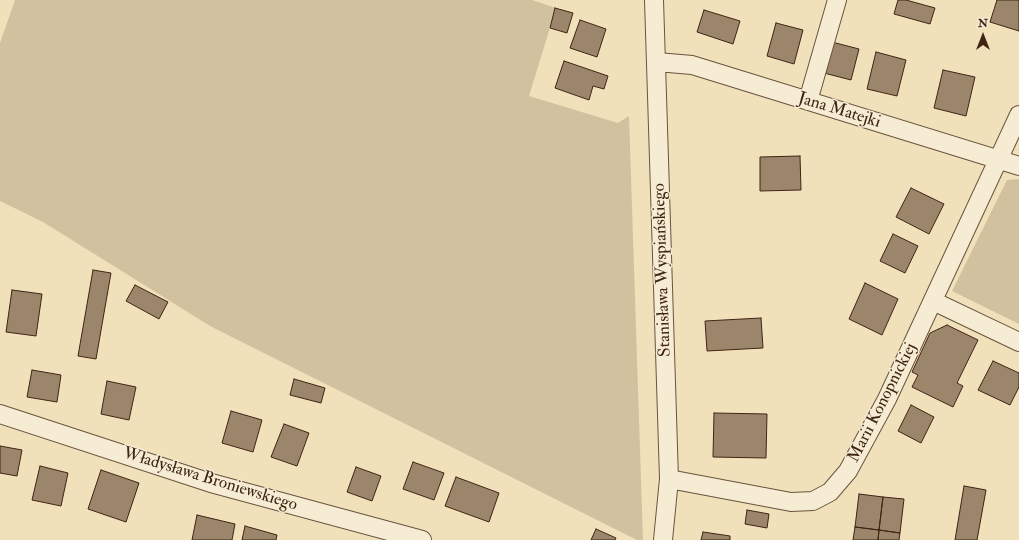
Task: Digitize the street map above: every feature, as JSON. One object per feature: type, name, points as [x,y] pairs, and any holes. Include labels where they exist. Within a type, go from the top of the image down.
[{"type":"street","name":"Stanisława Wyspiańskiego","points":[[654,0],[669,479],[663,540]]},
{"type":"street","points":[[808,101],[837,0]]},
{"type":"street","name":"Jana Matejki","points":[[657,62],[692,65],[1019,166]]},
{"type":"street","name":"Marii Konopnickiej","points":[[669,479],[791,502],[813,501],[830,492],[848,471],[865,442],[933,301],[1019,115]]},
{"type":"street","points":[[933,301],[1019,342]]},
{"type":"street","name":"Władysława Broniewskiego","points":[[0,414],[211,483],[422,540]]},
{"type":"shaded area","points":[[15,0],[532,0],[556,8],[529,96],[618,123],[629,116],[643,540],[637,540],[210,326],[43,222],[0,201],[0,43]]},
{"type":"shaded area","points":[[1019,179],[1019,324],[952,291],[1007,180]]},
{"type":"building","points":[[898,0],[906,0],[935,8],[930,24],[894,14]]},
{"type":"building","points":[[997,0],[1019,0],[1019,31],[990,22]]},
{"type":"building","points":[[555,8],[573,13],[567,33],[550,28]]},
{"type":"building","points":[[704,10],[740,21],[733,44],[697,32]]},
{"type":"building","points":[[580,20],[606,29],[597,57],[570,48]]},
{"type":"building","points":[[776,23],[803,30],[794,64],[767,56]]},
{"type":"building","points":[[832,42],[859,49],[851,80],[824,73]]},
{"type":"building","points":[[876,52],[906,60],[897,96],[867,89]]},
{"type":"building","points":[[564,61],[608,76],[604,89],[593,86],[589,100],[555,88]]},
{"type":"building","points":[[943,70],[975,77],[966,116],[934,108]]},
{"type":"building","points":[[800,156],[801,190],[760,191],[760,157]]},
{"type":"building","points":[[911,188],[944,204],[929,234],[896,217]]},
{"type":"building","points":[[893,234],[918,246],[905,273],[880,261]]},
{"type":"building","points":[[93,270],[111,273],[96,359],[78,356]]},
{"type":"building","points":[[865,283],[898,299],[882,335],[849,319]]},
{"type":"building","points":[[135,285],[168,302],[159,319],[126,301]]},
{"type":"building","points":[[12,290],[42,294],[36,336],[6,332]]},
{"type":"building","points":[[761,318],[763,348],[707,351],[705,321]]},
{"type":"building","points":[[947,325],[978,340],[957,383],[963,386],[953,407],[912,387],[918,375],[912,372],[930,333]]},
{"type":"building","points":[[993,361],[1019,373],[1019,387],[1010,405],[978,390]]},
{"type":"building","points":[[32,370],[61,375],[57,402],[27,397]]},
{"type":"building","points":[[294,379],[325,388],[321,403],[290,395]]},
{"type":"building","points":[[107,381],[136,387],[129,420],[101,414]]},
{"type":"building","points":[[911,405],[934,417],[921,443],[898,431]]},
{"type":"building","points":[[231,411],[262,420],[253,452],[222,443]]},
{"type":"building","points":[[714,413],[767,414],[766,458],[713,457]]},
{"type":"building","points":[[284,424],[309,433],[297,466],[271,457]]},
{"type":"building","points":[[0,446],[22,450],[17,476],[0,473]]},
{"type":"building","points":[[413,462],[444,473],[434,500],[403,489]]},
{"type":"building","points":[[40,466],[68,473],[61,506],[32,500]]},
{"type":"building","points":[[356,467],[381,476],[372,501],[347,492]]},
{"type":"building","points":[[101,470],[139,483],[126,522],[88,509]]},
{"type":"building","points":[[456,477],[499,493],[489,522],[445,506]]},
{"type":"building","points":[[964,486],[986,490],[977,540],[955,540]]},
{"type":"building","points":[[859,494],[883,497],[879,530],[855,527]]},
{"type":"building","points":[[883,497],[904,499],[900,533],[879,530]]},
{"type":"building","points":[[747,510],[769,514],[767,528],[745,524]]},
{"type":"building","points":[[197,515],[235,524],[232,540],[192,540]]},
{"type":"building","points":[[245,526],[277,535],[276,540],[242,540]]},
{"type":"building","points":[[855,527],[879,530],[878,540],[853,540]]},
{"type":"building","points":[[596,529],[616,538],[615,540],[591,540]]},
{"type":"building","points":[[879,530],[900,533],[899,540],[878,540]]},
{"type":"building","points":[[703,532],[730,536],[730,540],[701,540]]}]
